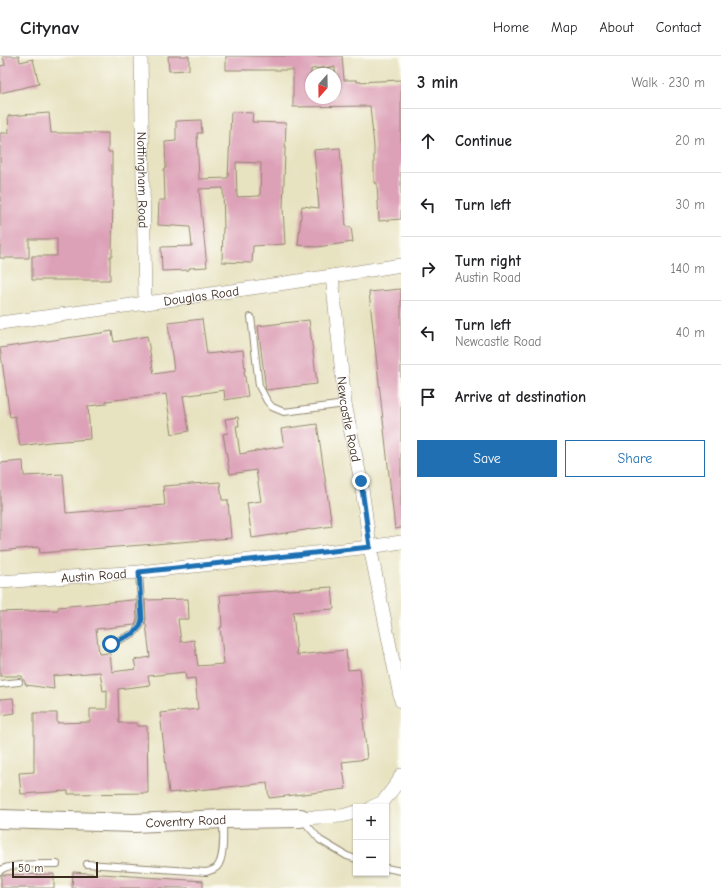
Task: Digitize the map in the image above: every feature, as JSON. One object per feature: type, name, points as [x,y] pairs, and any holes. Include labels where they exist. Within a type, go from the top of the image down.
[{"type":"street","name":"Nottingham Road","points":[[141,56],[145,303]]},
{"type":"street","name":"Douglas Road","points":[[0,323],[401,265]]},
{"type":"street","name":"Newcastle Road","points":[[332,276],[346,404],[361,481],[370,547],[401,702]]},
{"type":"street","name":"Austin Road","points":[[0,582],[139,572],[370,547],[401,542]]},
{"type":"street","points":[[379,804],[383,802],[398,782],[401,775]]},
{"type":"street","points":[[301,818],[342,816],[353,813]]},
{"type":"street","name":"Coventry Road","points":[[0,819],[134,822],[301,818]]},
{"type":"lane","points":[[252,317],[259,386],[266,401],[272,407],[284,412],[346,404]]},
{"type":"lane","points":[[111,644],[134,633],[140,626],[142,619],[139,572]]},
{"type":"lane","points":[[0,684],[19,682]]},
{"type":"lane","points":[[301,818],[320,840],[353,858]]},
{"type":"lane","points":[[87,864],[206,872],[212,871],[218,866],[222,858],[223,819]]},
{"type":"lane","points":[[0,871],[5,868],[27,865],[57,864]]},
{"type":"lane","points":[[389,869],[401,871]]},
{"type":"building","points":[[3,56],[19,56],[20,62],[33,59],[39,84],[0,93],[0,66],[5,65]]},
{"type":"building","points":[[168,56],[189,56],[189,70],[169,71]]},
{"type":"building","points":[[226,56],[342,56],[344,80],[357,80],[357,82],[401,80],[401,219],[379,221],[377,183],[374,183],[374,146],[370,106],[293,107],[293,70],[226,70]]},
{"type":"building","points":[[231,112],[253,113],[252,122],[286,123],[283,208],[285,244],[253,246],[252,263],[222,262],[224,228],[223,188],[199,189],[207,267],[189,268],[189,270],[162,271],[161,247],[192,246],[190,227],[158,225],[159,200],[165,200],[165,142],[176,141],[176,121],[201,120],[202,133],[197,133],[199,179],[228,178]],"holes":[[[236,162],[261,163],[260,196],[237,197]]]},
{"type":"building","points":[[49,113],[51,133],[108,133],[108,152],[112,152],[113,188],[112,256],[110,256],[110,280],[32,280],[32,256],[57,256],[57,239],[29,239],[29,258],[0,258],[0,133],[9,133],[8,116]]},
{"type":"building","points":[[340,148],[346,227],[351,227],[353,242],[317,247],[298,245],[302,206],[319,208],[314,150]]},
{"type":"building","points":[[401,289],[401,528],[395,529],[369,292]]},
{"type":"building","points":[[202,319],[207,354],[243,350],[244,371],[248,396],[225,400],[224,390],[183,396],[189,431],[172,434],[166,394],[106,401],[106,404],[88,406],[90,439],[20,446],[15,416],[10,417],[0,348],[112,331],[114,342],[147,336],[154,374],[174,371],[168,323]]},
{"type":"building","points":[[309,320],[317,384],[266,390],[258,326]]},
{"type":"building","points":[[238,417],[239,426],[236,426],[240,454],[284,446],[281,429],[317,424],[332,526],[252,538],[247,503],[261,501],[256,470],[230,474],[223,434],[228,433],[225,419]]},
{"type":"building","points":[[23,461],[24,476],[63,474],[66,513],[165,505],[163,486],[220,482],[222,500],[228,500],[231,538],[40,553],[39,547],[0,551],[0,463]]},
{"type":"building","points":[[332,587],[334,609],[293,612],[297,655],[346,650],[348,670],[360,669],[367,759],[342,762],[346,789],[269,798],[267,783],[169,793],[160,713],[198,709],[195,678],[186,679],[185,672],[148,676],[150,685],[118,689],[119,723],[137,723],[137,726],[147,726],[148,793],[68,794],[68,791],[21,794],[19,773],[34,772],[34,713],[57,713],[57,723],[90,722],[90,709],[107,709],[107,690],[103,691],[100,672],[53,676],[54,689],[26,685],[22,676],[0,676],[0,612],[58,610],[58,607],[136,600],[137,619],[135,625],[96,629],[99,654],[110,653],[112,672],[136,669],[134,660],[150,657],[145,624],[145,600],[188,599],[189,619],[178,619],[181,642],[194,640],[198,666],[224,664],[220,627],[222,627],[220,595]]},
{"type":"building","points":[[13,698],[15,713],[0,715],[0,699]]},
{"type":"building","points":[[73,872],[203,881],[203,888],[72,888]]},
{"type":"building","points":[[54,874],[54,888],[1,888],[1,875]]},
{"type":"route","points":[[111,644],[134,633],[140,626],[142,619],[139,572],[370,547],[361,481]]}]
